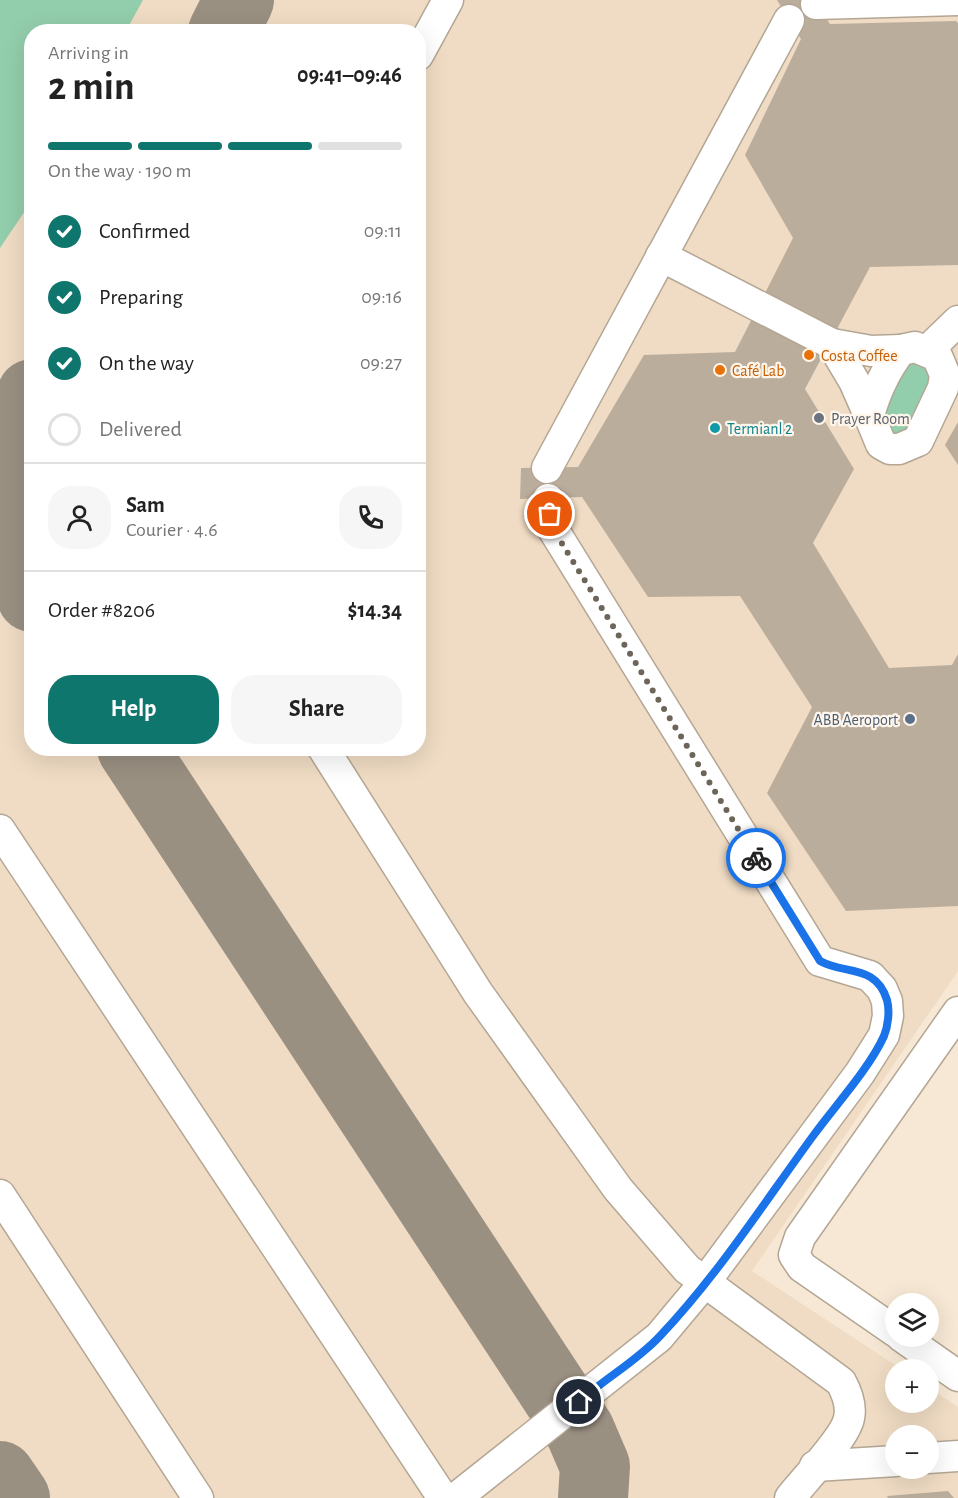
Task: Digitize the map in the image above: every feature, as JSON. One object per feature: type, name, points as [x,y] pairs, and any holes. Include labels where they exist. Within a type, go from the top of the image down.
[{"type":"lane","points":[[426,40],[448,0]]},
{"type":"lane","points":[[816,4],[958,0]]},
{"type":"lane","points":[[547,468],[789,20]]},
{"type":"lane","points":[[662,256],[832,344],[871,351],[932,354]]},
{"type":"lane","points":[[868,415],[884,376],[932,354],[958,321]]},
{"type":"lane","points":[[832,344],[854,381],[881,444],[890,449],[909,447],[918,441],[943,388],[945,375],[932,354]]},
{"type":"lane","points":[[456,1498],[567,1413],[659,1337],[705,1282],[866,1064],[884,1035],[888,1016],[887,1001],[882,989],[870,976],[856,970],[828,966],[820,961],[553,529],[548,499]]},
{"type":"lane","points":[[328,756],[478,993],[618,1190],[687,1269],[841,1382],[849,1397],[849,1419],[841,1437],[790,1498]]},
{"type":"lane","points":[[0,830],[443,1498]]},
{"type":"lane","points":[[885,1324],[802,1267],[794,1255],[800,1237],[958,1012]]},
{"type":"lane","points":[[0,1195],[198,1498]]},
{"type":"lane","points":[[917,1347],[958,1376]]},
{"type":"lane","points":[[939,1457],[958,1456]]},
{"type":"lane","points":[[815,1466],[885,1462]]},
{"type":"shaded area","points":[[0,0],[958,0],[958,971],[752,1271],[886,1359],[885,1413],[939,1413],[939,1395],[958,1407],[958,1498],[0,1498]]},
{"type":"green space","points":[[0,0],[143,0],[130,24],[24,24],[24,212],[0,248]]},
{"type":"green space","points":[[914,361],[934,372],[912,430],[890,434],[882,410],[908,363]]},
{"type":"building","name":"Termianl 2","points":[[777,0],[814,0],[830,24],[956,21],[958,23],[958,265],[870,267],[805,389],[854,469],[813,543],[889,668],[952,665],[958,654],[958,906],[846,911],[767,793],[812,707],[740,596],[648,597],[582,497],[520,499],[521,468],[578,467],[644,355],[735,352],[793,238],[745,155],[801,39]]},
{"type":"building","points":[[958,422],[958,465],[945,445]]},
{"type":"building","points":[[948,1491],[954,1498],[888,1498],[887,1496]]},
{"type":"taxiway","points":[[227,24],[239,0]]},
{"type":"taxiway","points":[[0,497],[15,435],[24,413]]},
{"type":"taxiway","points":[[8,473],[15,548],[24,574]]},
{"type":"taxiway","points":[[137,756],[580,1431],[595,1466],[593,1498]]},
{"type":"taxiway","points":[[0,1476],[15,1498]]},
{"type":"way so far","points":[[550,514],[553,529],[756,858]]},
{"type":"place","name":"Costa Coffee","points":[[809,355]]},
{"type":"place","name":"Café Lab","points":[[720,370]]},
{"type":"place","name":"Prayer Room","points":[[819,418]]},
{"type":"place","name":"Termianl 2","points":[[715,428]]},
{"type":"place","name":"ABB Aeroport","points":[[910,719]]},
{"type":"route","points":[[579,1402],[659,1337],[705,1282],[860,1073],[884,1035],[888,1016],[887,1001],[882,989],[870,976],[856,970],[828,966],[820,961],[756,858]]}]
